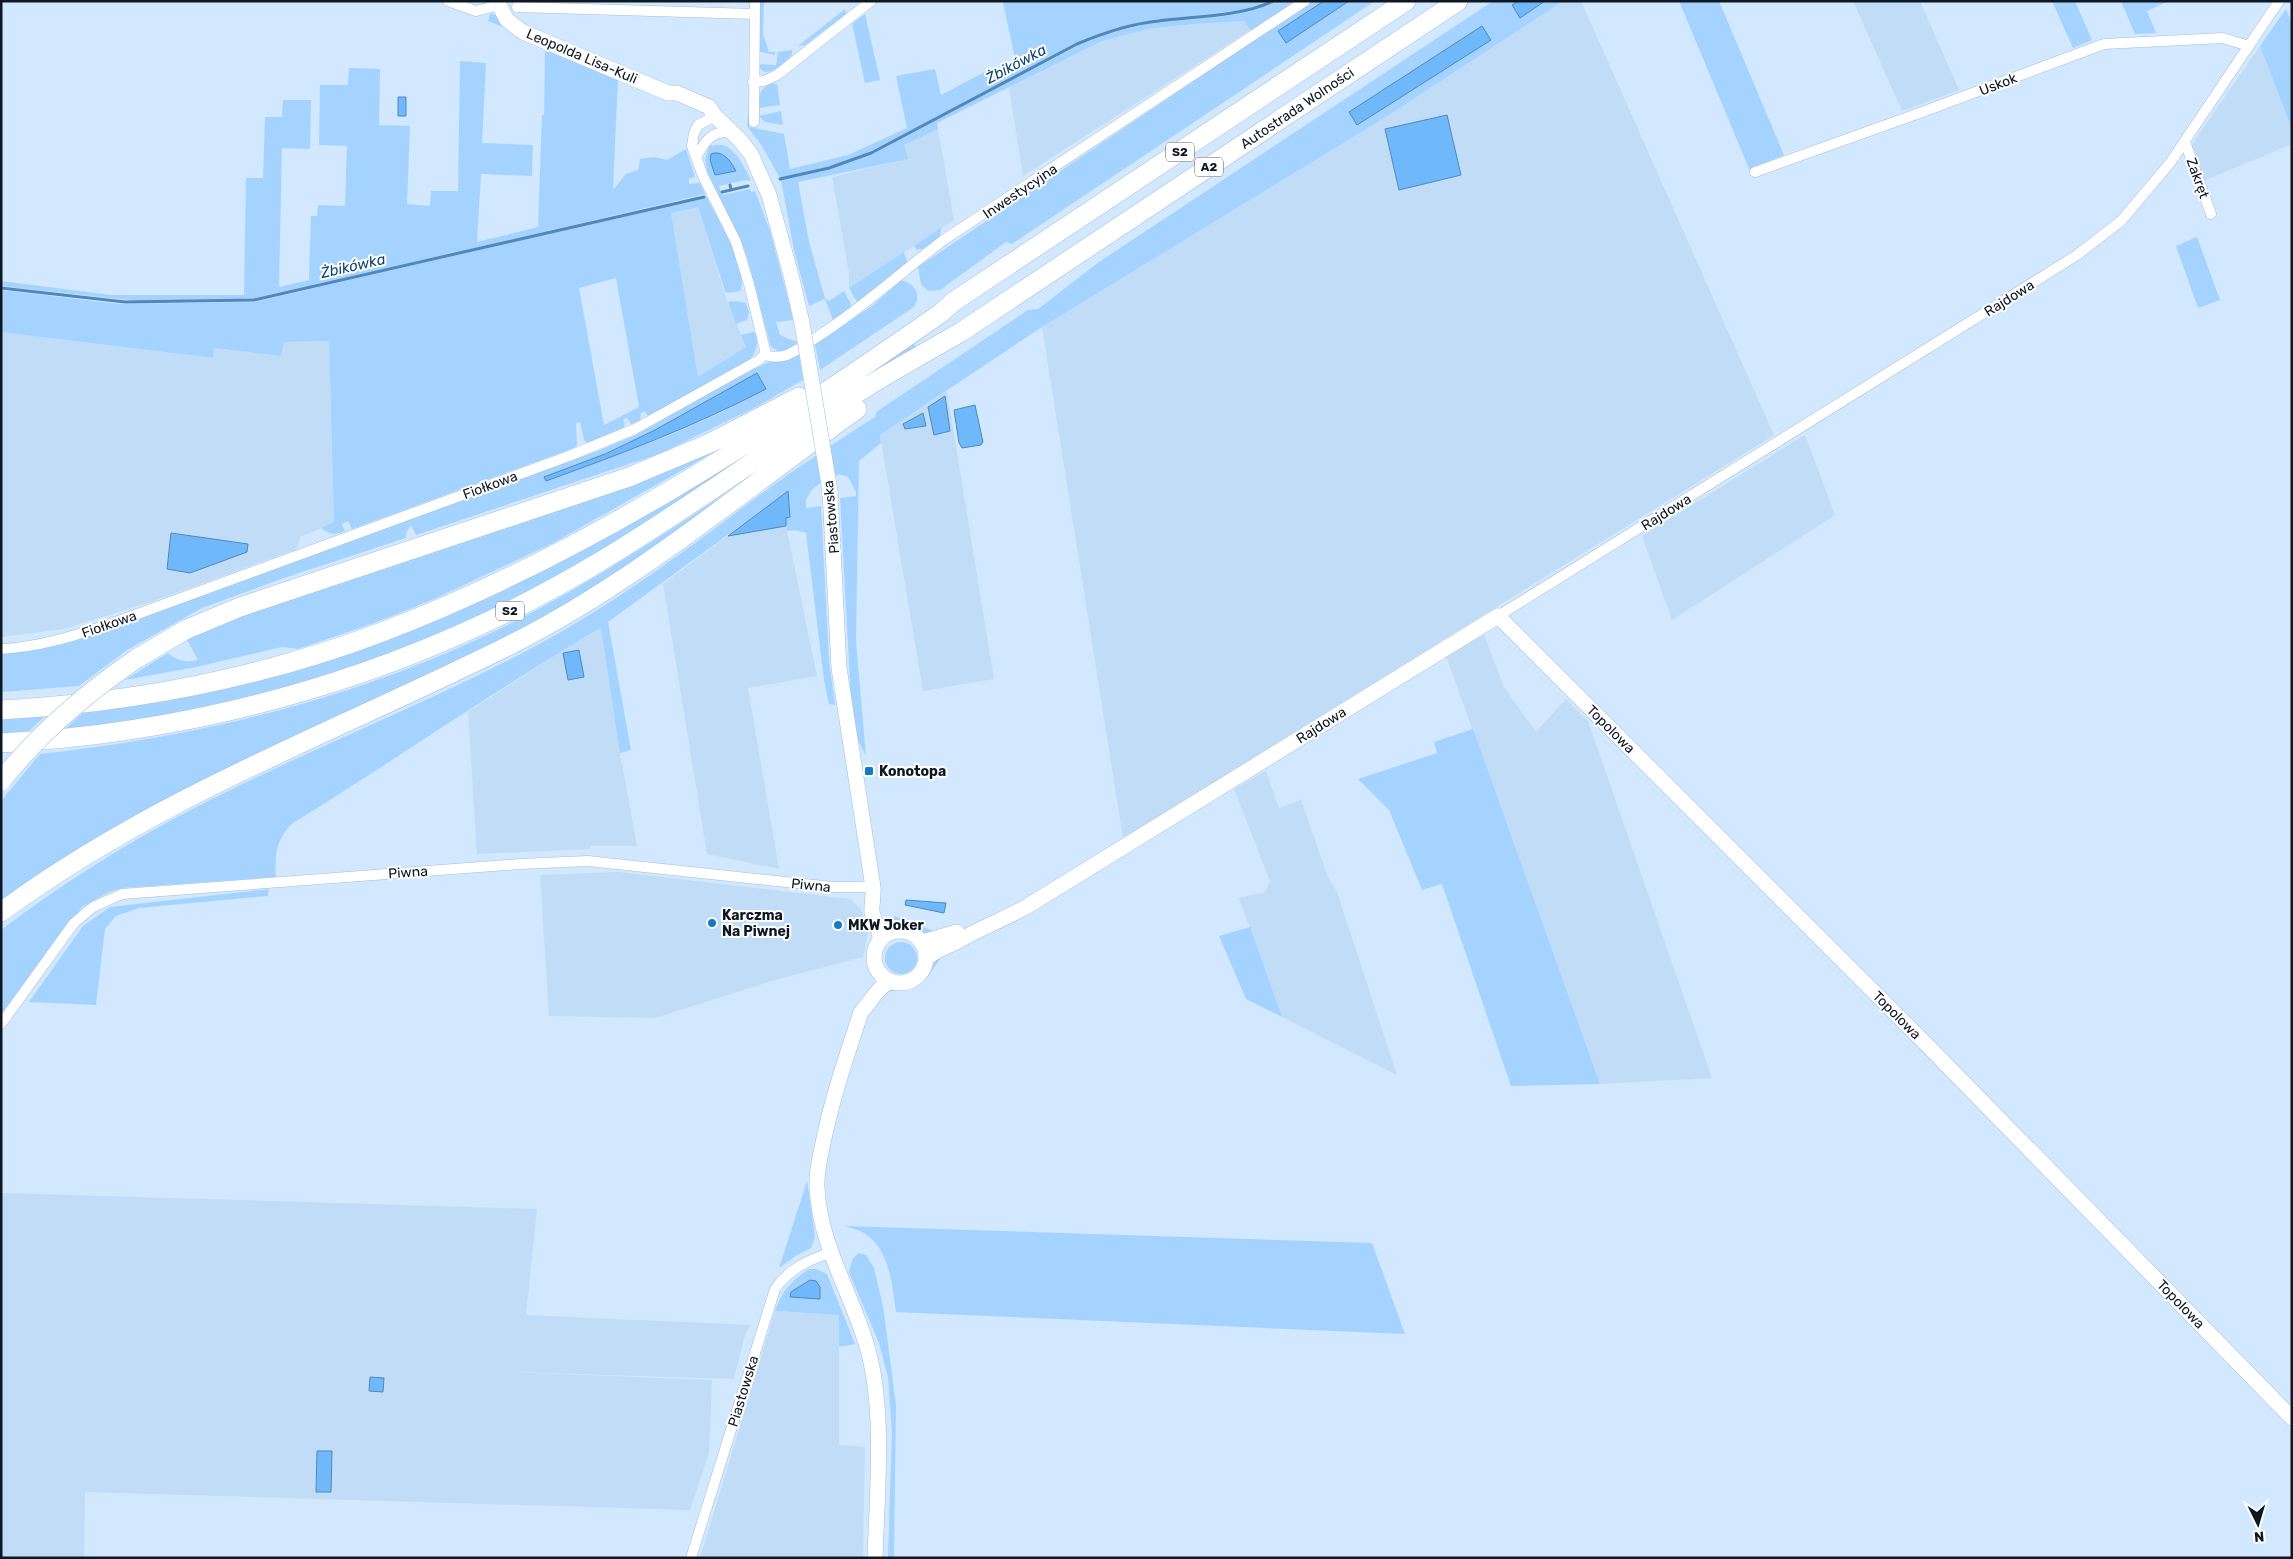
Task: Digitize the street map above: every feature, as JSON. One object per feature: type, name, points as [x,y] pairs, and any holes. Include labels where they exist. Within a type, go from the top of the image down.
[{"type":"highway","name":"S2","points":[[1,710],[107,700],[202,684],[290,662],[335,648],[429,613],[536,564],[639,509],[828,392],[941,314],[954,302],[1406,1]]},
{"type":"highway","name":"Autostrada Wolności","points":[[961,332],[1458,1]]},
{"type":"highway","points":[[1,781],[22,755],[52,724],[94,688],[136,658],[185,630],[240,607],[590,492],[694,451],[800,396],[932,310],[954,302]]},
{"type":"highway","name":"S2","points":[[1,743],[97,735],[153,727],[252,706],[362,674],[469,631],[600,562],[724,483],[877,381],[961,332]]},
{"type":"highway","points":[[1,912],[69,865],[151,816],[332,728],[511,645],[580,606],[658,554],[914,369],[961,332]]},
{"type":"street","name":"Leopolda Lisa-Kuli","points":[[448,1],[476,11],[498,3],[507,20],[523,32],[668,93],[677,93],[709,107],[715,116],[744,145]]},
{"type":"street","points":[[754,122],[755,1]]},
{"type":"street","points":[[753,82],[764,81],[777,75],[871,1]]},
{"type":"street","name":"Inwestycyjna","points":[[764,354],[772,357],[786,355],[810,342],[864,306],[904,270],[945,239],[1305,1]]},
{"type":"street","name":"Rajdowa","points":[[926,959],[932,953],[959,941],[972,932],[1009,917],[1026,907],[1498,616],[2077,255],[2122,221],[2185,142],[2279,1]]},
{"type":"street","points":[[517,6],[754,14]]},
{"type":"street","name":"Uskok","points":[[1755,172],[2104,44],[2223,38],[2249,46]]},
{"type":"street","points":[[715,116],[698,125],[694,133],[692,146],[703,176],[736,242],[756,310],[765,350],[764,354]]},
{"type":"street","points":[[697,156],[703,144],[712,135],[722,132],[733,133]]},
{"type":"street","name":"Zakręt","points":[[2185,142],[2211,214]]},
{"type":"street","name":"Piastowska","points":[[744,145],[757,165],[769,195],[793,281],[802,323],[830,491],[839,668],[874,893],[872,913],[880,931],[880,941]]},
{"type":"street","name":"Fiołkowa","points":[[1,649],[25,648],[62,640],[114,623],[569,456],[635,429],[752,364],[764,354]]},
{"type":"street","name":"Topolowa","points":[[1498,616],[1933,1051],[2292,1418]]},
{"type":"street","name":"Piwna","points":[[1,1024],[74,923],[93,907],[122,894],[520,864],[588,861],[874,893]]},
{"type":"street","name":"Piastowska","points":[[874,893],[891,928],[896,932]]},
{"type":"street","points":[[896,932],[907,932],[921,941],[925,950],[926,959],[922,970],[914,979],[903,982],[891,981],[878,970],[875,955],[880,941],[887,935],[896,932]]},
{"type":"street","name":"Rajdowa","points":[[921,941],[926,942],[956,932],[972,932]]},
{"type":"street","points":[[875,1558],[877,1423],[872,1367],[864,1336],[830,1252],[820,1213],[817,1186],[819,1162],[827,1120],[860,1012],[859,1000],[878,970]]},
{"type":"street","points":[[860,1012],[878,989],[891,981]]},
{"type":"street","name":"Piastowska","points":[[691,1558],[775,1289],[786,1275],[804,1262],[830,1252]]},
{"type":"shaded area","points":[[759,1],[764,1],[763,34],[769,52],[775,52],[775,55],[758,51]]},
{"type":"shaded area","points":[[1005,1],[1269,1],[1250,9],[1138,23],[1098,34],[867,153],[835,165],[780,178],[762,146],[747,126],[749,107],[749,127],[784,134],[790,169],[848,155],[907,128],[896,76],[935,69],[941,95],[994,67],[996,78],[1017,67],[1003,3]]},
{"type":"shaded area","points":[[1275,1],[1295,1],[1251,31],[1244,21],[1194,24],[1147,29],[1102,41],[937,123],[938,129],[904,145],[908,159],[798,182],[809,242],[825,298],[829,301],[844,291],[851,304],[850,308],[833,320],[825,299],[809,306],[794,250],[781,180],[828,169],[876,151],[1094,39],[1126,29],[1169,20],[1238,14],[1263,7]]},
{"type":"shaded area","points":[[1313,1],[1324,1],[1278,31],[1285,42],[1349,1],[1375,1],[1012,244],[1006,242],[940,290],[928,291],[921,284],[918,267]]},
{"type":"shaded area","points":[[1324,1],[1349,1],[1286,43],[1278,31]]},
{"type":"shaded area","points":[[1493,1],[1518,1],[1512,5],[1520,17],[1545,1],[1563,1],[1386,117],[1042,327],[880,435],[881,443],[859,461],[856,641],[866,756],[858,740],[851,700],[840,498],[856,496],[856,492],[848,477],[839,474],[816,486],[808,495],[806,501],[806,508],[821,506],[829,661],[835,705],[829,704],[824,680],[806,533],[796,530],[787,531],[786,518],[790,511],[788,491],[608,622],[631,750],[620,753],[601,628],[523,675],[293,823],[280,840],[276,854],[276,877],[123,888],[109,892],[82,907],[1,1018],[1,930],[47,897],[117,851],[191,810],[278,767],[498,666],[570,627],[654,573],[789,474],[875,417],[876,412],[1028,310],[1038,309],[1099,262]]},
{"type":"shaded area","points":[[1518,1],[1545,1],[1520,18],[1512,5]]},
{"type":"shaded area","points":[[1563,1],[1581,1],[1774,435],[1123,838],[1042,327],[1386,117]]},
{"type":"shaded area","points":[[1679,1],[1719,1],[1784,155],[1750,171]]},
{"type":"shaded area","points":[[1853,1],[1920,1],[1959,90],[1902,111]]},
{"type":"shaded area","points":[[2052,1],[2075,1],[2092,40],[2073,48]]},
{"type":"shaded area","points":[[2121,1],[2169,1],[2147,11],[2156,33],[2135,34]]},
{"type":"shaded area","points":[[845,9],[846,14],[805,45],[798,46]]},
{"type":"shaded area","points":[[2286,9],[2292,24],[2292,129],[2260,46]]},
{"type":"shaded area","points":[[490,14],[499,18],[503,27],[488,21]]},
{"type":"shaded area","points":[[865,14],[880,80],[865,83],[852,24]]},
{"type":"shaded area","points":[[1244,21],[1250,30],[1023,176],[1009,87],[1102,41],[1147,29]]},
{"type":"shaded area","points":[[1482,26],[1491,40],[1357,125],[1349,112]]},
{"type":"shaded area","points":[[2260,46],[2292,129],[2292,144],[2203,181],[2191,146]]},
{"type":"shaded area","points":[[545,49],[618,78],[613,190],[626,174],[638,170],[640,159],[655,157],[667,160],[686,149],[695,177],[689,179],[689,184],[700,183],[705,194],[262,298],[243,300],[137,301],[1,286],[1,281],[111,295],[244,295],[246,178],[263,178],[265,117],[282,117],[283,100],[311,100],[310,149],[282,148],[279,287],[309,280],[311,216],[317,216],[318,205],[345,206],[347,146],[319,145],[320,85],[348,85],[349,68],[380,69],[379,125],[410,126],[407,204],[430,206],[431,191],[458,191],[460,61],[486,63],[482,143],[533,145],[532,176],[481,174],[477,242],[538,227],[542,115],[544,115]]},
{"type":"shaded area","points":[[792,50],[792,55],[774,70],[765,72],[758,64],[776,65],[778,52]]},
{"type":"shaded area","points":[[771,83],[777,84],[780,105],[759,108],[760,93]]},
{"type":"shaded area","points":[[398,97],[406,97],[406,116],[398,116]]},
{"type":"shaded area","points":[[781,111],[783,125],[765,122],[759,116]]},
{"type":"shaded area","points":[[1447,115],[1461,175],[1399,190],[1385,129]]},
{"type":"shaded area","points":[[938,129],[954,220],[849,288],[849,273],[832,177],[907,159],[904,145]]},
{"type":"shaded area","points":[[710,144],[712,146],[726,146],[732,150],[745,168],[751,181],[746,180],[719,186],[722,195],[750,189],[751,192],[755,191],[770,231],[793,320],[776,322],[780,335],[797,343],[787,350],[780,352],[771,347],[746,253],[707,171],[705,159]]},
{"type":"shaded area","points":[[711,154],[724,156],[730,161],[736,171],[715,175],[710,160]]},
{"type":"shaded area","points":[[707,197],[734,251],[740,269],[742,285],[740,291],[727,293],[725,291],[698,207],[671,213],[698,377],[746,347],[741,335],[753,332],[756,334],[757,345],[754,354],[749,360],[650,415],[647,415],[645,411],[641,413],[640,420],[631,424],[627,418],[623,419],[625,424],[623,429],[587,443],[584,439],[580,422],[576,423],[577,445],[574,448],[352,529],[348,521],[342,524],[345,531],[333,534],[321,528],[334,522],[329,341],[284,342],[281,356],[214,348],[213,358],[1,332],[1,290],[120,304],[254,302]],"holes":[[[616,278],[639,407],[604,425],[579,288]]]},
{"type":"shaded area","points":[[698,207],[728,304],[746,347],[698,378],[671,213]]},
{"type":"shaded area","points":[[941,228],[941,232],[934,243],[917,250],[914,246]]},
{"type":"shaded area","points":[[2197,237],[2220,300],[2198,308],[2176,246]]},
{"type":"shaded area","points":[[904,252],[907,262],[857,302],[849,288]]},
{"type":"shaded area","points":[[901,280],[910,284],[916,290],[917,298],[914,307],[820,370],[815,344],[872,306]]},
{"type":"shaded area","points":[[728,302],[746,303],[749,312],[747,320],[736,324]]},
{"type":"shaded area","points":[[1,332],[212,358],[214,348],[281,356],[284,342],[329,341],[334,523],[300,537],[297,549],[153,601],[64,629],[1,637]]},
{"type":"shaded area","points":[[913,343],[916,347],[714,482],[546,585],[403,651],[247,702],[61,733],[86,710],[454,609]]},
{"type":"shaded area","points":[[799,356],[803,380],[756,407],[659,454],[416,535],[411,525],[406,533],[406,538],[281,579],[202,608],[127,650],[79,686],[1,692],[1,654],[46,648],[82,638],[600,450],[638,434],[739,376],[767,363]],"holes":[[[757,373],[766,389],[718,414],[665,437],[545,481],[655,430]]]},
{"type":"shaded area","points":[[757,373],[766,389],[739,403],[658,439],[603,460],[546,481],[544,477],[605,454],[655,430]]},
{"type":"shaded area","points":[[947,391],[994,679],[923,691],[880,435]]},
{"type":"shaded area","points":[[945,396],[950,431],[934,435],[928,407]]},
{"type":"shaded area","points":[[975,405],[983,442],[981,445],[962,448],[959,443],[954,410]]},
{"type":"shaded area","points":[[923,413],[926,426],[905,429],[903,424]]},
{"type":"shaded area","points":[[1805,435],[1835,515],[1672,620],[1642,536]]},
{"type":"shaded area","points":[[723,444],[725,446],[553,543],[434,599],[377,622],[298,649],[282,647],[196,667],[125,680],[168,653],[182,661],[198,660],[185,636]]},
{"type":"shaded area","points":[[788,491],[790,517],[786,518],[786,526],[728,536]]},
{"type":"shaded area","points":[[722,496],[724,498],[652,550],[559,610],[1,904],[1,801],[40,754],[167,736],[230,723],[354,688],[414,666],[473,641],[556,600],[628,557]]},
{"type":"shaded area","points":[[786,526],[817,676],[748,688],[779,869],[707,854],[663,584],[728,536]]},
{"type":"shaded area","points":[[171,533],[248,544],[247,552],[190,573],[167,569]]},
{"type":"shaded area","points":[[602,628],[620,753],[637,846],[591,846],[591,849],[477,854],[468,712],[559,653]]},
{"type":"shaded area","points":[[1484,635],[1504,687],[1536,732],[1566,699],[1588,721],[1712,1078],[1600,1084],[1446,656]]},
{"type":"shaded area","points":[[579,650],[584,677],[568,680],[563,653]]},
{"type":"shaded area","points":[[48,713],[24,736],[1,737],[1,716]]},
{"type":"shaded area","points":[[1473,729],[1600,1084],[1511,1086],[1442,884],[1422,890],[1389,810],[1358,779],[1437,753],[1434,742]]},
{"type":"shaded area","points":[[1266,771],[1279,808],[1301,800],[1328,877],[1337,892],[1397,1075],[1282,1017],[1239,898],[1265,892],[1270,881],[1234,789]]},
{"type":"shaded area","points":[[619,872],[850,899],[861,909],[868,933],[863,957],[778,979],[655,1018],[549,1016],[540,875]]},
{"type":"shaded area","points":[[269,889],[268,896],[139,908],[116,916],[105,929],[96,1005],[29,1002],[83,926],[110,907]]},
{"type":"shaded area","points":[[906,900],[946,903],[944,913],[905,905]]},
{"type":"shaded area","points":[[895,916],[935,932],[918,932],[906,928],[891,919]]},
{"type":"shaded area","points":[[1250,927],[1282,1017],[1246,999],[1219,936]]},
{"type":"shaded area","points":[[901,942],[907,943],[912,947],[916,952],[916,964],[912,969],[907,973],[901,974],[895,973],[890,969],[886,964],[885,958],[886,952],[890,947],[895,943]]},
{"type":"shaded area","points":[[942,956],[927,978],[916,987],[887,992],[889,989],[917,984],[925,977],[935,961]]},
{"type":"shaded area","points":[[807,1181],[815,1237],[811,1248],[779,1268]]},
{"type":"shaded area","points":[[1,1193],[537,1209],[526,1315],[750,1325],[744,1338],[734,1379],[484,1371],[712,1380],[709,1453],[690,1510],[85,1492],[84,1558],[1,1558]]},
{"type":"shaded area","points":[[845,1226],[1372,1243],[1405,1334],[896,1312],[888,1268],[879,1248],[864,1233]]},
{"type":"shaded area","points":[[859,1253],[866,1255],[874,1268],[883,1306],[896,1405],[894,1558],[888,1558],[892,1433],[888,1377],[879,1343],[849,1272],[853,1258]]},
{"type":"shaded area","points":[[809,1269],[816,1269],[827,1274],[855,1344],[839,1347],[839,1315],[775,1311],[788,1287]]},
{"type":"shaded area","points":[[810,1280],[816,1281],[820,1287],[820,1299],[790,1297],[791,1292]]},
{"type":"shaded area","points":[[775,1311],[839,1315],[839,1445],[865,1447],[863,1558],[700,1558]]},
{"type":"shaded area","points":[[370,1377],[384,1378],[383,1392],[369,1391]]},
{"type":"shaded area","points":[[317,1451],[332,1451],[331,1492],[316,1492]]},
{"type":"waterway","name":"Żbikówka","points":[[780,179],[829,168],[871,153],[1077,44],[1097,36],[1148,22],[1232,13],[1273,1]]},
{"type":"waterway","name":"Żbikówka","points":[[730,185],[731,190]]},
{"type":"waterway","name":"Żbikówka","points":[[722,192],[748,186]]},
{"type":"waterway","name":"Żbikówka","points":[[1,288],[125,302],[254,300],[704,197]]},
{"type":"place","name":"Konotopa","points":[[869,771]]},
{"type":"place","name":"Karczma Na Piwnej","points":[[712,923]]},
{"type":"place","name":"MKW Joker","points":[[838,925]]}]
